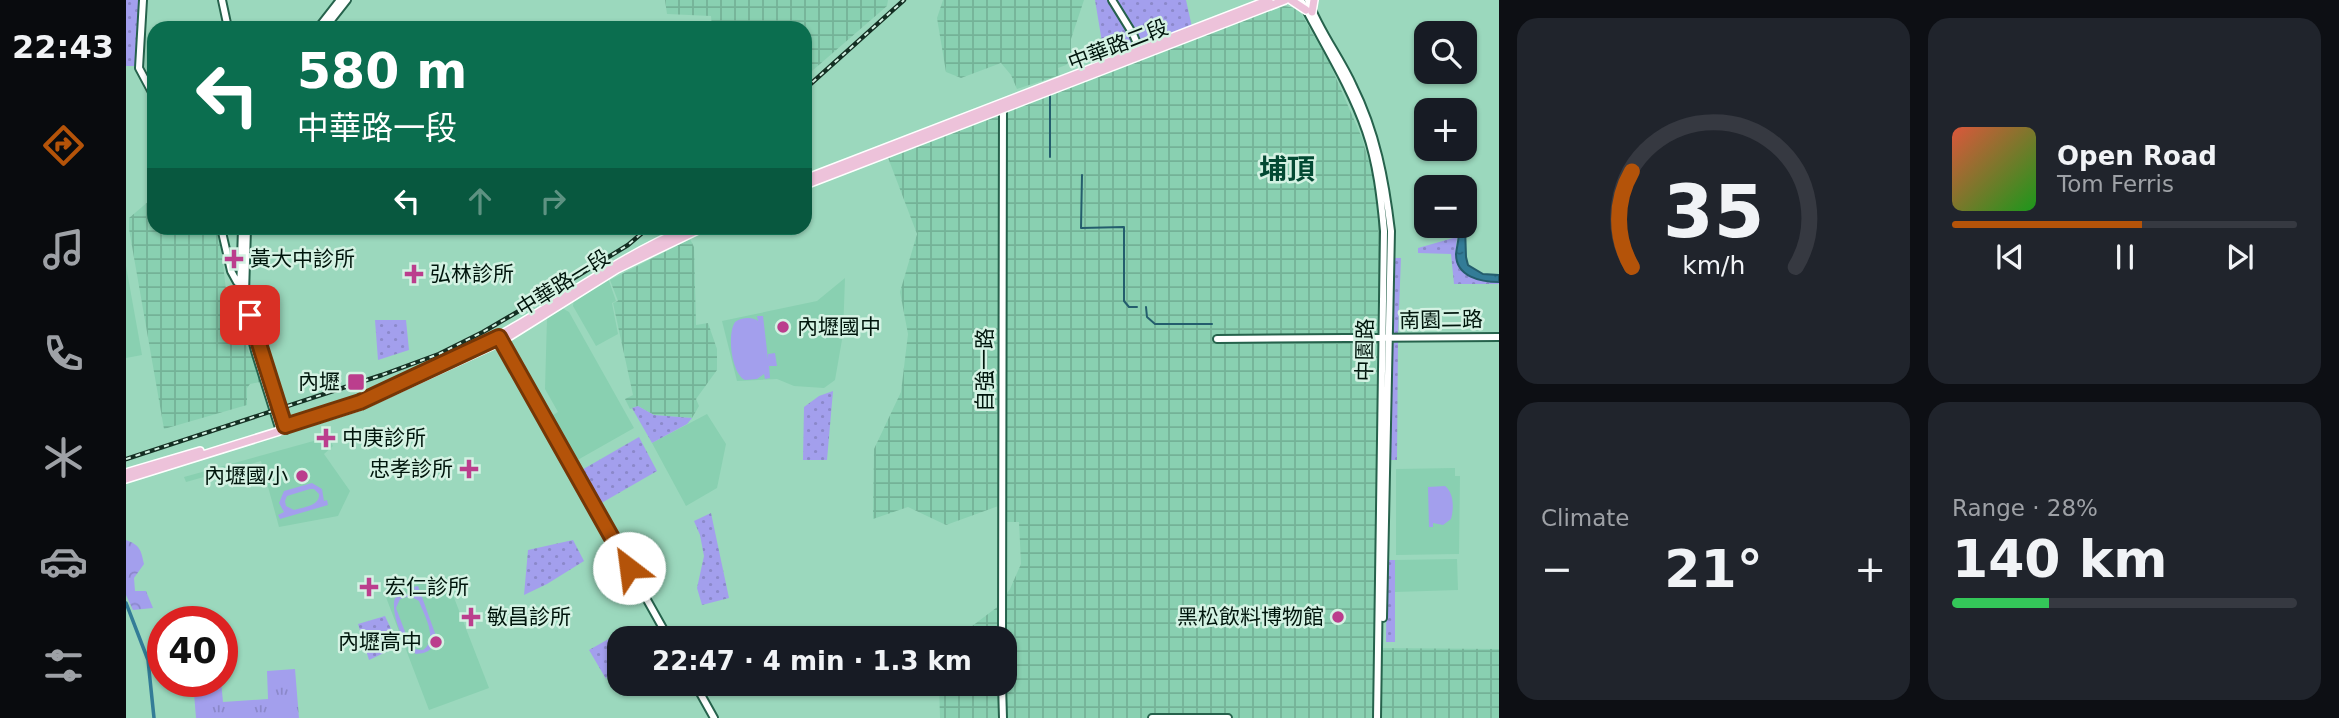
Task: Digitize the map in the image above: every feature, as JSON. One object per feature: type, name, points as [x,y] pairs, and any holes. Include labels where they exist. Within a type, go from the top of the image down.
[{"type":"main road","name":"中華路二段","points":[[1003,105],[1269,0]]},
{"type":"main road","name":"中華路二段","points":[[1141,52],[1285,0]]},
{"type":"main road","points":[[1291,0],[1310,11],[1311,0]]},
{"type":"main road","points":[[812,176],[1003,105]]},
{"type":"main road","points":[[812,182],[1003,105]]},
{"type":"main road","name":"中華路一段","points":[[501,339],[613,265],[671,235]]},
{"type":"main road","name":"中華路一段","points":[[126,473],[360,406],[501,339],[617,269],[687,235]]},
{"type":"main road","name":"中華路一段","points":[[126,479],[283,429]]},
{"type":"street","points":[[143,0],[139,68],[147,83]]},
{"type":"street","points":[[222,0],[227,21]]},
{"type":"street","points":[[324,21],[341,0]]},
{"type":"street","points":[[330,21],[347,0]]},
{"type":"street","points":[[1112,0],[1141,52]]},
{"type":"street","name":"中園路","points":[[1301,0],[1353,85],[1373,135],[1383,174],[1391,231],[1386,338],[1379,718]]},
{"type":"street","name":"自強一路","points":[[1002,626],[1003,105]]},
{"type":"street","points":[[223,235],[235,280],[243,281]]},
{"type":"street","points":[[242,235],[245,294],[283,429]]},
{"type":"street","points":[[243,281],[246,235]]},
{"type":"street","name":"南園二路","points":[[1217,339],[1499,337]]},
{"type":"street","points":[[501,339],[661,626]]},
{"type":"street","points":[[702,696],[714,718]]},
{"type":"street","points":[[1002,696],[1003,718]]},
{"type":"street","points":[[1152,718],[1228,718]]},
{"type":"shaded area","points":[[665,0],[888,0],[887,6],[812,71],[812,21],[711,21],[711,16],[667,14]]},
{"type":"shaded area","points":[[943,0],[1084,0],[1071,39],[1071,60],[1058,68],[1060,75],[1017,89],[1011,75],[1001,63],[961,78],[946,72],[937,18]]},
{"type":"shaded area","points":[[1281,5],[1301,13],[1329,62],[1362,138],[1376,186],[1381,235],[1374,648],[1499,649],[1499,718],[940,718],[939,696],[1017,696],[1017,626],[972,626],[996,608],[1010,589],[1021,564],[1019,522],[1005,522],[1004,504],[946,525],[908,507],[873,519],[874,449],[901,392],[908,334],[900,292],[917,234],[887,155]]},
{"type":"shaded area","points":[[147,203],[147,235],[220,237],[226,290],[249,353],[254,355],[260,382],[250,384],[247,388],[247,405],[164,429],[129,218]]},
{"type":"shaded area","points":[[690,239],[694,247],[696,325],[708,323],[717,349],[717,370],[696,399],[699,406],[692,418],[654,415],[638,406],[630,409],[625,399],[633,395],[613,303],[618,301],[610,280]]},
{"type":"shaded area","points":[[126,266],[142,355],[126,358]]},
{"type":"shaded area","points":[[608,278],[616,301],[612,303],[618,334],[596,346],[573,306],[574,300]]},
{"type":"shaded area","name":"內壢國中","points":[[845,278],[843,334],[835,380],[824,388],[794,386],[777,379],[737,381],[722,321],[817,301]]},
{"type":"shaded area","points":[[562,308],[569,312],[634,428],[574,462],[548,418],[558,412],[545,389],[547,318]]},
{"type":"shaded area","points":[[707,414],[726,444],[717,488],[686,506],[652,443]]},
{"type":"shaded area","name":"內壢國小","points":[[328,437],[333,446],[324,454],[350,491],[338,516],[279,527],[261,461],[186,482],[184,477]]},
{"type":"shaded area","points":[[1455,468],[1455,476],[1460,476],[1459,554],[1396,555],[1396,469]]},
{"type":"shaded area","points":[[1457,559],[1458,590],[1395,592],[1395,560]]},
{"type":"shaded area","name":"內壢高中","points":[[446,577],[489,688],[429,710],[384,592],[393,590],[396,596],[405,592],[404,588]]},
{"type":"green space","points":[[126,0],[139,0],[136,66],[126,66]]},
{"type":"green space","points":[[1095,0],[1109,0],[1126,28],[1133,48],[1105,60]]},
{"type":"green space","points":[[1116,0],[1186,0],[1192,27],[1143,44]]},
{"type":"green space","points":[[1457,238],[1456,254],[1461,268],[1472,277],[1499,281],[1499,284],[1454,284],[1451,254],[1418,253],[1418,248]]},
{"type":"green space","points":[[1391,258],[1401,258],[1398,334],[1390,332]]},
{"type":"green space","points":[[757,316],[763,316],[768,359],[768,354],[775,353],[777,366],[769,366],[770,378],[765,379],[764,374],[757,379],[745,380],[736,370],[731,335],[735,322],[752,318],[758,321]]},
{"type":"green space","points":[[375,320],[406,320],[409,350],[378,360]]},
{"type":"green space","points":[[1398,341],[1397,460],[1387,460],[1389,346]]},
{"type":"green space","points":[[833,391],[827,460],[803,460],[804,407],[819,396]]},
{"type":"green space","points":[[638,406],[654,415],[692,418],[687,424],[652,443],[632,408]]},
{"type":"green space","points":[[639,437],[657,471],[598,505],[580,471]]},
{"type":"green space","points":[[312,483],[322,489],[324,501],[327,500],[328,505],[280,519],[278,515],[284,512],[279,503],[284,491]],"holes":[[[314,489],[319,494],[314,504],[294,510],[286,506],[287,496]]]},
{"type":"green space","points":[[1445,486],[1452,501],[1451,519],[1443,525],[1433,523],[1433,527],[1429,527],[1428,487]]},
{"type":"green space","points":[[711,513],[729,598],[702,605],[697,588],[704,556],[694,521]]},
{"type":"green space","points":[[126,540],[139,549],[144,564],[134,578],[135,591],[146,591],[152,606],[133,610],[126,595]]},
{"type":"green space","points":[[573,540],[584,561],[524,595],[528,550]]},
{"type":"green space","points":[[1387,560],[1395,560],[1395,642],[1386,642]]},
{"type":"green space","points":[[418,586],[440,647],[436,649],[433,643],[427,652],[416,654],[402,637],[394,611],[395,598],[416,594],[414,587]],"holes":[[[410,596],[419,601],[430,633],[428,645],[423,650],[413,649],[410,645],[396,608],[400,599]]]},
{"type":"green space","points":[[385,616],[399,646],[369,660],[358,624]]},
{"type":"green space","points":[[607,640],[606,679],[589,650]]},
{"type":"green space","points":[[295,669],[299,718],[196,718],[194,697],[223,697],[223,702],[268,699],[267,671]]},
{"type":"water","points":[[1459,238],[1465,238],[1468,265],[1483,274],[1499,275],[1499,282],[1471,277],[1460,268],[1456,254]]},
{"type":"waterway","points":[[1050,95],[1050,157]]},
{"type":"waterway","points":[[1082,175],[1081,228],[1124,227],[1124,301],[1129,307],[1137,307]]},
{"type":"waterway","points":[[1146,307],[1147,317],[1155,324],[1212,324]]},
{"type":"waterway","points":[[126,603],[148,660],[154,718]]},
{"type":"railway","points":[[812,83],[904,0]]},
{"type":"railway","points":[[126,459],[439,354],[553,291],[640,235]]},
{"type":"place","name":"黃大中診所","points":[[234,259]]},
{"type":"place","name":"弘林診所","points":[[414,274]]},
{"type":"place","name":"內壢國中","points":[[783,327]]},
{"type":"place","name":"內壢","points":[[356,382]]},
{"type":"place","name":"中庚診所","points":[[326,438]]},
{"type":"place","name":"忠孝診所","points":[[469,469]]},
{"type":"place","name":"內壢國小","points":[[302,476]]},
{"type":"place","name":"宏仁診所","points":[[369,587]]},
{"type":"place","name":"敏昌診所","points":[[471,617]]},
{"type":"place","name":"黑松飲料博物館","points":[[1338,617]]},
{"type":"place","name":"內壢高中","points":[[436,642]]},
{"type":"district","name":"埔頂","points":[[1287,169]]},
{"type":"route","points":[[250,315],[285,426],[360,402],[499,337],[629,568]]}]
